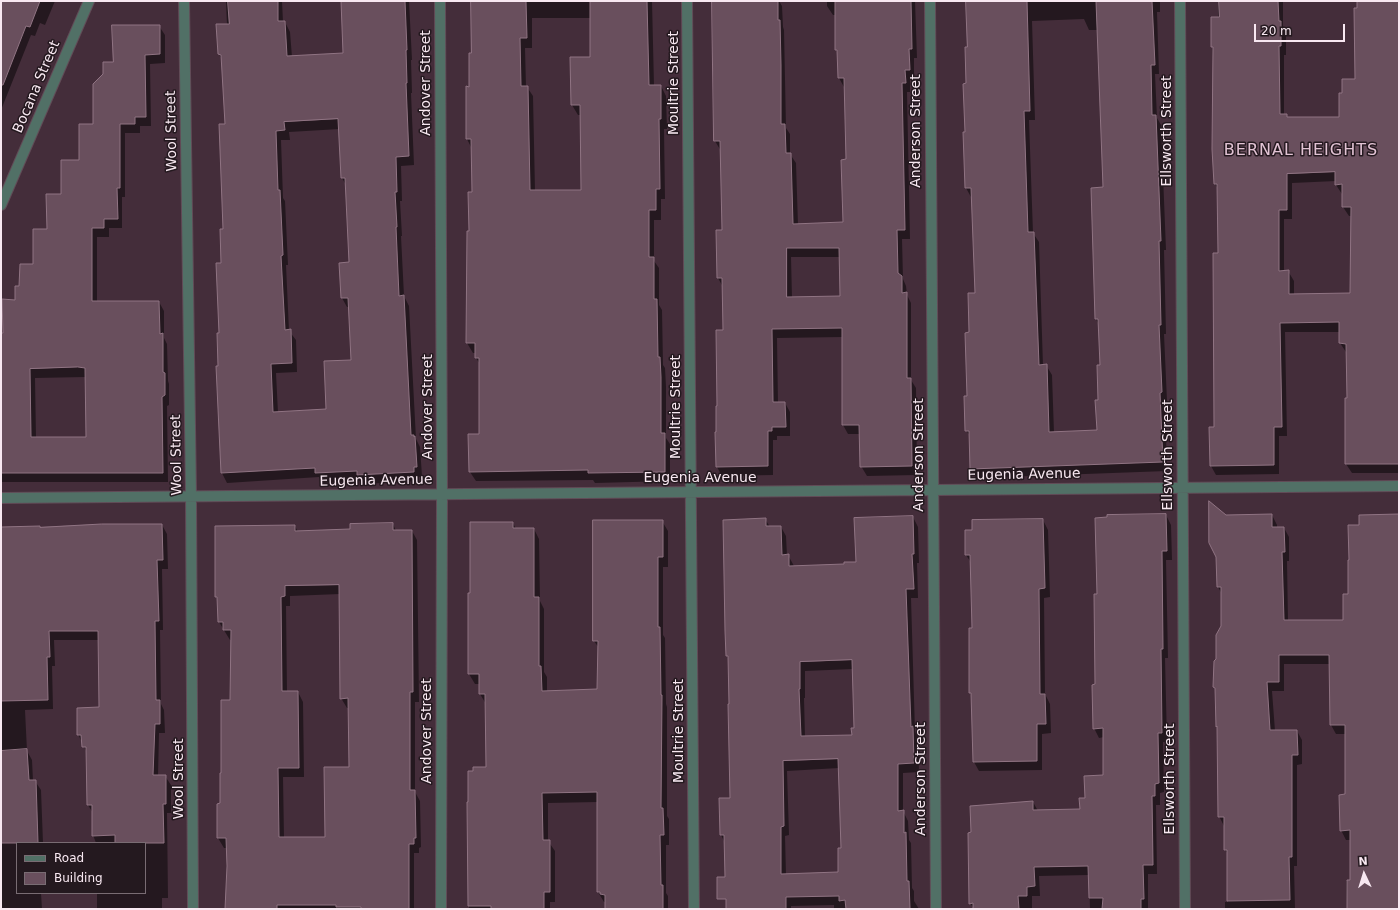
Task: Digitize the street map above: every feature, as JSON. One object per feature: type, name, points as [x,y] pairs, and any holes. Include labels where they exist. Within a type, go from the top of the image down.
[{"type":"street","name":"Bocana Street","points":[[1,205],[89,1]]},
{"type":"street","name":"Wool Street","points":[[184,1],[191,496],[193,909]]},
{"type":"street","name":"Andover Street","points":[[440,1],[442,494],[441,909]]},
{"type":"street","name":"Moultrie Street","points":[[687,1],[694,909]]},
{"type":"street","name":"Anderson Street","points":[[930,1],[936,909]]},
{"type":"street","name":"Ellsworth Street","points":[[1180,1],[1185,909]]},
{"type":"street","name":"Eugenia Avenue","points":[[1,498],[1399,486]]},
{"type":"building","points":[[1,1],[40,1],[30,27],[26,26],[3,85],[1,85]]},
{"type":"building","points":[[228,1],[278,1],[278,21],[285,21],[287,56],[343,53],[341,1],[405,1],[409,156],[396,157],[397,192],[395,192],[399,296],[404,295],[411,435],[414,435],[414,437],[415,436],[417,467],[414,467],[414,472],[357,475],[357,471],[315,473],[315,468],[221,473],[216,366],[218,366],[217,333],[219,333],[216,263],[221,263],[220,229],[223,229],[219,124],[225,124],[221,55],[218,54],[216,24],[229,24]],"holes":[[[338,119],[341,178],[345,178],[349,262],[339,263],[341,298],[348,298],[351,360],[324,361],[326,409],[273,412],[271,364],[292,363],[291,329],[285,330],[281,256],[283,255],[280,190],[278,190],[276,131],[285,130],[284,122]]]},
{"type":"building","points":[[471,1],[526,1],[527,38],[520,38],[521,86],[528,86],[530,190],[581,190],[580,105],[571,105],[570,57],[590,57],[590,1],[647,1],[649,85],[661,85],[661,119],[659,119],[660,189],[656,189],[656,210],[649,210],[649,257],[654,257],[654,299],[657,299],[658,357],[660,357],[661,377],[661,433],[665,433],[665,472],[588,473],[588,470],[469,472],[468,434],[479,434],[479,358],[475,358],[475,343],[466,343],[467,231],[469,231],[468,192],[472,192],[471,139],[466,139],[466,86],[469,87],[469,53],[471,53]]},
{"type":"building","points":[[712,1],[778,1],[778,20],[780,20],[781,124],[785,124],[786,153],[791,153],[793,224],[843,222],[841,160],[846,159],[844,78],[838,78],[837,50],[835,50],[835,1],[911,1],[912,49],[909,49],[910,70],[905,70],[906,83],[902,83],[905,230],[897,230],[898,273],[902,276],[902,293],[907,292],[907,378],[911,378],[912,466],[860,467],[859,425],[842,425],[842,328],[772,329],[773,402],[785,402],[786,427],[772,427],[772,431],[768,431],[768,466],[716,467],[716,330],[723,330],[722,278],[717,278],[716,230],[722,230],[720,141],[714,141]],"holes":[[[787,248],[839,248],[840,296],[787,297]]]},
{"type":"building","points":[[966,1],[1027,1],[1030,111],[1024,111],[1028,232],[1034,232],[1039,365],[1047,364],[1049,432],[1097,430],[1095,400],[1098,400],[1097,365],[1100,365],[1098,319],[1095,319],[1091,188],[1103,187],[1096,1],[1152,1],[1155,65],[1151,65],[1152,115],[1156,115],[1161,241],[1159,241],[1161,325],[1159,325],[1163,462],[970,469],[969,431],[965,431],[964,396],[967,396],[965,333],[969,332],[968,293],[975,293],[971,188],[965,188],[963,132],[965,132],[963,84],[966,83],[965,47],[967,47]]},
{"type":"building","points":[[1219,1],[1278,1],[1279,21],[1281,21],[1281,46],[1279,46],[1280,114],[1287,114],[1287,117],[1339,117],[1339,93],[1342,93],[1342,79],[1355,79],[1354,8],[1357,8],[1357,1],[1399,1],[1399,464],[1345,464],[1345,398],[1347,398],[1346,344],[1339,343],[1339,322],[1280,323],[1282,427],[1274,427],[1274,465],[1210,466],[1209,427],[1214,427],[1213,253],[1218,253],[1217,184],[1214,184],[1212,149],[1213,47],[1211,47],[1211,17],[1219,17]],"holes":[[[1335,172],[1335,185],[1342,184],[1342,207],[1351,207],[1350,293],[1289,294],[1289,270],[1279,271],[1279,210],[1287,210],[1287,174]]]},
{"type":"building","points":[[112,25],[160,25],[160,54],[145,55],[146,117],[135,117],[135,124],[120,124],[120,188],[117,188],[118,219],[104,219],[104,228],[92,228],[92,301],[159,301],[160,334],[163,333],[163,372],[165,373],[165,395],[162,397],[163,473],[1,473],[2,299],[15,300],[15,286],[19,286],[20,264],[33,264],[33,229],[47,229],[46,194],[61,194],[61,160],[79,160],[79,124],[93,124],[93,84],[103,74],[103,62],[113,62]],"holes":[[[85,368],[86,437],[31,437],[30,369]]]},
{"type":"building","points":[[1209,501],[1226,515],[1272,514],[1272,527],[1284,527],[1285,552],[1282,552],[1284,620],[1343,620],[1343,594],[1348,594],[1348,525],[1359,525],[1359,515],[1399,514],[1399,909],[1347,909],[1347,880],[1350,880],[1350,830],[1340,831],[1339,795],[1345,794],[1345,725],[1330,725],[1329,655],[1279,655],[1279,682],[1267,682],[1270,730],[1297,730],[1298,755],[1292,755],[1292,857],[1289,857],[1290,900],[1227,901],[1227,850],[1224,850],[1224,817],[1218,817],[1217,726],[1216,727],[1215,688],[1213,687],[1214,661],[1216,659],[1216,635],[1221,626],[1221,587],[1217,587],[1216,557],[1209,543]]},
{"type":"building","points":[[1166,514],[1167,551],[1162,551],[1162,733],[1158,733],[1159,783],[1155,784],[1155,796],[1152,796],[1153,865],[1143,865],[1144,899],[1141,899],[1141,909],[1102,909],[1103,898],[1089,898],[1088,866],[1034,867],[1035,886],[1027,887],[1027,896],[1018,896],[1019,909],[973,909],[973,903],[969,904],[968,833],[971,832],[970,806],[1033,801],[1033,810],[1080,809],[1079,798],[1085,798],[1084,776],[1103,775],[1103,728],[1093,729],[1092,685],[1095,684],[1094,594],[1097,594],[1095,518],[1107,517],[1107,515]]},
{"type":"building","points":[[913,516],[914,554],[912,554],[914,589],[906,589],[911,727],[913,726],[914,763],[898,764],[898,811],[904,810],[904,833],[906,832],[907,881],[909,881],[910,909],[846,909],[845,900],[839,901],[839,896],[786,897],[786,909],[726,909],[726,899],[717,899],[717,877],[725,877],[724,835],[720,835],[719,798],[730,798],[728,656],[726,656],[725,631],[723,520],[766,518],[766,526],[781,526],[782,555],[789,554],[789,566],[844,564],[844,562],[856,562],[854,518]],"holes":[[[852,660],[854,728],[851,728],[852,735],[801,736],[799,689],[800,662]],[[838,759],[841,848],[838,848],[838,872],[781,874],[781,827],[784,826],[783,761]]]},
{"type":"building","points":[[1043,519],[1045,588],[1039,589],[1040,694],[1045,694],[1046,724],[1037,724],[1037,761],[973,762],[971,693],[969,693],[969,628],[972,628],[970,555],[965,555],[965,530],[972,530],[972,520]]},
{"type":"building","points":[[593,520],[663,520],[663,557],[658,557],[658,627],[660,627],[662,695],[661,808],[663,808],[664,835],[660,835],[663,909],[605,909],[605,895],[597,892],[597,792],[542,793],[543,840],[550,840],[550,892],[544,892],[544,909],[491,909],[491,906],[468,906],[468,771],[473,771],[473,767],[486,767],[485,694],[479,694],[479,674],[468,674],[470,522],[513,522],[513,528],[534,528],[534,597],[539,597],[539,666],[541,666],[542,691],[597,689],[598,641],[593,641]]},
{"type":"building","points":[[393,523],[393,530],[412,530],[413,692],[410,692],[410,790],[415,790],[416,838],[414,838],[414,844],[409,844],[409,909],[361,909],[361,907],[336,907],[336,905],[277,905],[277,909],[225,909],[227,866],[226,838],[217,838],[217,804],[220,803],[221,700],[230,700],[231,630],[223,630],[223,622],[218,622],[217,597],[215,597],[215,526],[295,525],[295,531],[350,529],[350,524]],"holes":[[[339,585],[340,699],[348,698],[349,767],[324,767],[325,837],[279,837],[278,768],[299,768],[298,691],[282,691],[281,597],[285,596],[285,586]]]},
{"type":"building","points":[[102,524],[162,524],[163,560],[157,560],[159,621],[155,621],[156,700],[160,700],[160,724],[155,724],[153,775],[166,775],[166,804],[163,804],[164,843],[115,842],[115,835],[92,836],[92,805],[87,805],[86,747],[82,747],[81,735],[77,735],[77,708],[99,707],[98,631],[49,631],[50,657],[47,657],[48,700],[1,701],[1,527]]},
{"type":"building","points":[[27,749],[29,780],[36,780],[38,842],[1,843],[1,751]]},
{"type":"district","name":"BERNAL HEIGHTS","points":[[1301,151]]}]
